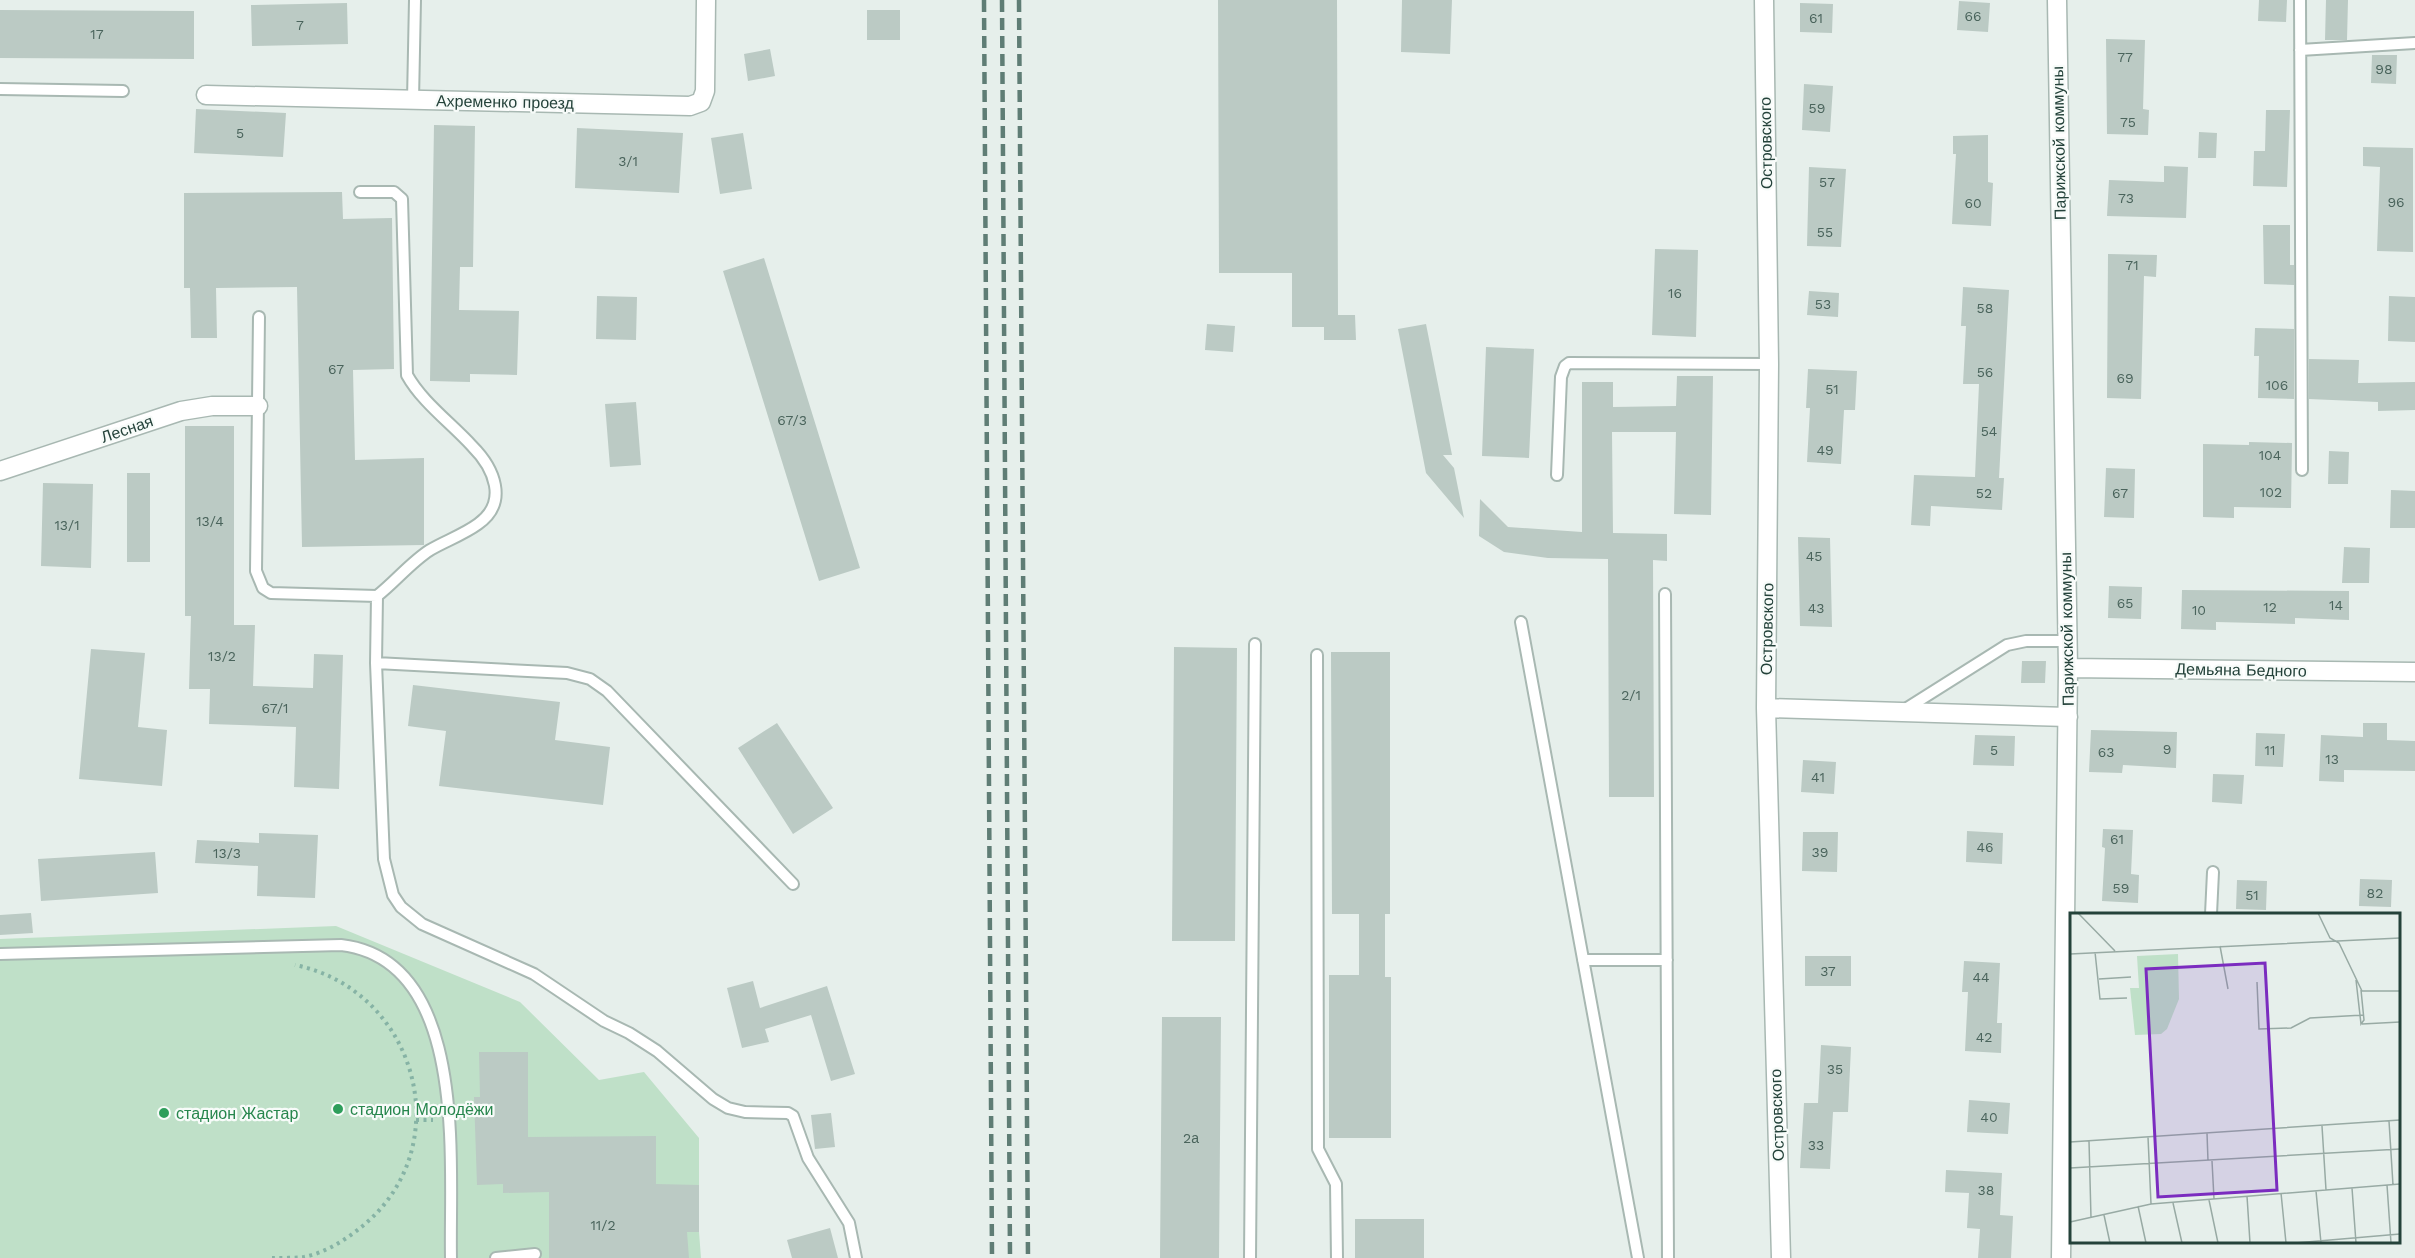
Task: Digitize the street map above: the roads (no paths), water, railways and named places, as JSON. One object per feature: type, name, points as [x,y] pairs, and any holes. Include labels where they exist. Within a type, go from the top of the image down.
[{"type":"street","name":"Ахременко проезд","points":[[206,95],[697,104],[701,102],[705,91],[706,0]]},
{"type":"street","name":"Островского","points":[[1764,0],[1769,364],[1766,708],[1781,1258]]},
{"type":"street","name":"Парижской коммуны","points":[[2057,0],[2068,641],[2067,1114],[2061,1258]]},
{"type":"street","name":"Лесная","points":[[0,471],[181,411],[212,406],[258,406]]},
{"type":"street","name":"Демьяна Бедного","points":[[2068,668],[2415,672]]},
{"type":"street","points":[[1766,708],[2067,717]]},
{"type":"lane","points":[[413,100],[415,0]]},
{"type":"lane","points":[[2300,0],[2302,470]]},
{"type":"lane","points":[[2300,50],[2415,43]]},
{"type":"lane","points":[[0,89],[123,91]]},
{"type":"lane","points":[[259,317],[256,570],[263,588],[280,594],[377,596],[427,552],[465,532],[488,516],[495,503],[496,487],[493,472],[483,458],[418,392],[407,375],[402,199],[394,192],[360,192]]},
{"type":"lane","points":[[1557,475],[1561,377],[1565,366],[1569,363],[1769,364]]},
{"type":"lane","points":[[1665,594],[1668,1258]]},
{"type":"lane","points":[[377,596],[376,663],[384,859],[388,879],[401,907],[432,930],[534,974],[604,1021],[629,1033],[657,1051],[712,1099],[728,1108],[745,1112],[788,1113],[793,1116],[808,1158],[849,1223],[856,1258]]},
{"type":"lane","points":[[1521,622],[1638,1258]]},
{"type":"lane","points":[[1902,712],[2007,645],[2026,641],[2068,641]]},
{"type":"lane","points":[[1250,1258],[1255,644]]},
{"type":"lane","points":[[1317,655],[1318,1149],[1336,1184],[1336,1258]]},
{"type":"lane","points":[[376,663],[567,673],[590,680],[607,691],[793,884]]},
{"type":"lane","points":[[2211,913],[2213,872]]},
{"type":"lane","points":[[0,954],[341,945],[360,948],[384,959],[409,980],[429,1016],[437,1043],[447,1097],[451,1258]]},
{"type":"lane","points":[[1583,960],[1667,960]]},
{"type":"lane","points":[[496,1258],[535,1254]]},
{"type":"railway","points":[[984,0],[992,1258]]},
{"type":"railway","points":[[1002,0],[1010,1258]]},
{"type":"railway","points":[[1019,0],[1028,1258]]},
{"type":"place","name":"стадион Молодёжи","points":[[338,1109]]},
{"type":"place","name":"стадион Жастар","points":[[164,1113]]}]
